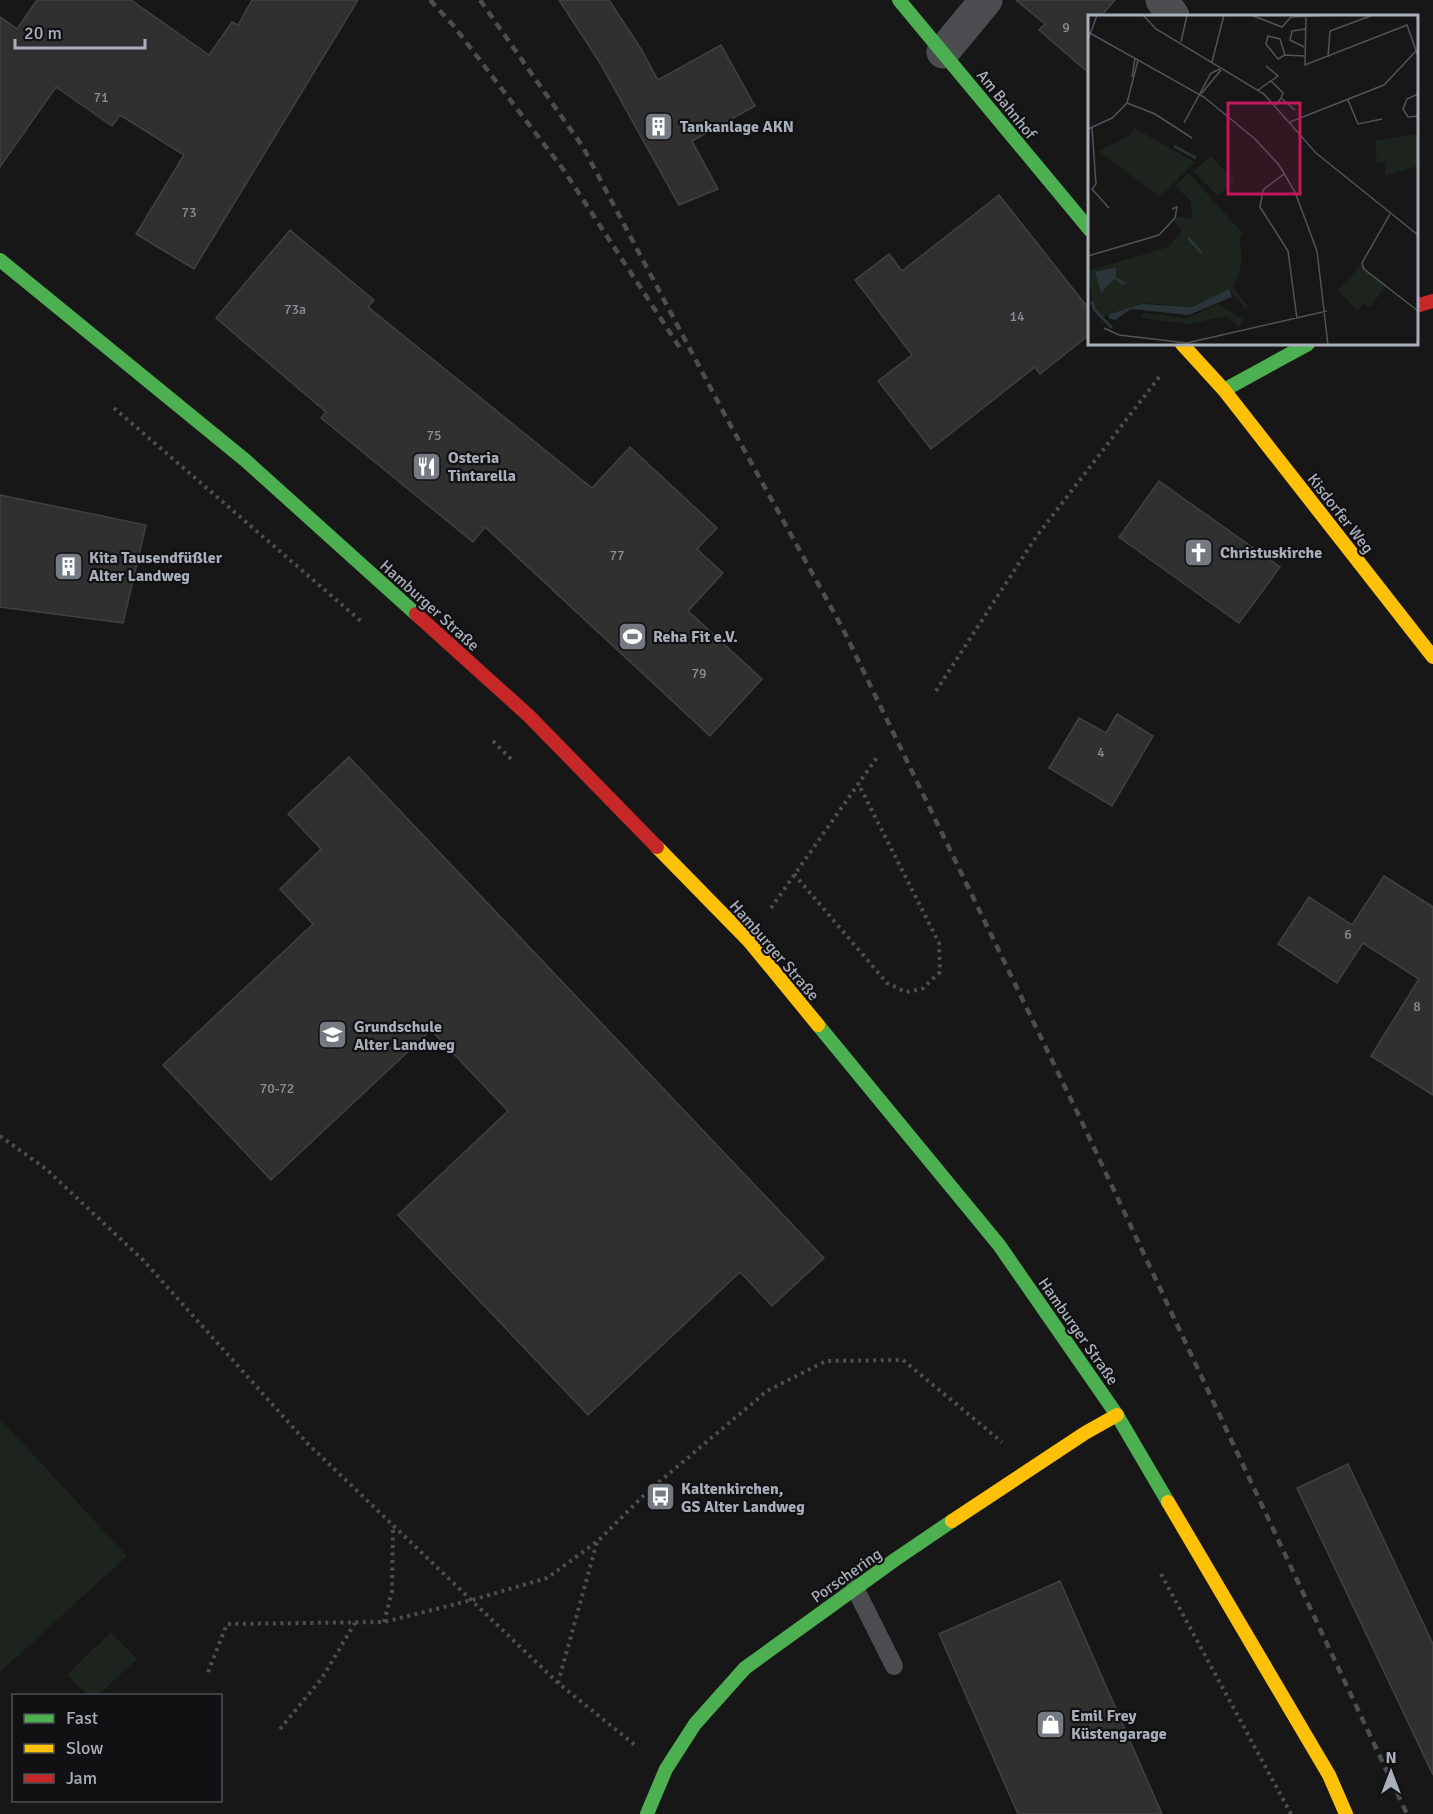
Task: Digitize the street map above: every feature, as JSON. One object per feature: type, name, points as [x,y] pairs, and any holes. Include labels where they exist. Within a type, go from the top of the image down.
[{"type":"main road","name":"Am Bahnhof","points":[[899,0],[1088,230]]},
{"type":"main road","name":"Hamburger Straße","points":[[0,261],[245,460],[529,716],[749,941],[999,1245],[1117,1415],[1329,1775],[1346,1814]]},
{"type":"main road","points":[[1418,305],[1433,300]]},
{"type":"main road","points":[[1184,346],[1224,390],[1306,345]]},
{"type":"main road","name":"Kisdorfer Weg","points":[[1224,390],[1433,657]]},
{"type":"main road","name":"Porschering","points":[[647,1814],[666,1769],[694,1724],[745,1668],[855,1588],[1027,1471],[1117,1415]]},
{"type":"street","points":[[943,52],[986,0]]},
{"type":"street","points":[[1162,0],[1172,15]]},
{"type":"lane","points":[[855,1588],[894,1666]]},
{"type":"path","points":[[936,691],[1036,537],[1184,346]]},
{"type":"path","points":[[106,402],[366,627]]},
{"type":"path","points":[[490,738],[516,763]]},
{"type":"path","points":[[858,783],[939,943],[939,972],[922,989],[906,992],[887,983],[794,874],[858,783],[878,756]]},
{"type":"path","points":[[0,1136],[46,1169],[143,1260],[307,1443],[558,1683],[666,1769]]},
{"type":"path","points":[[208,1672],[227,1624],[384,1622],[547,1578],[597,1541],[646,1493],[767,1391],[826,1361],[903,1360],[1011,1449],[1027,1471]]},
{"type":"path","points":[[384,1622],[392,1592],[393,1524]]},
{"type":"path","points":[[558,1683],[597,1541]]},
{"type":"path","points":[[1157,1567],[1291,1814]]},
{"type":"path","points":[[280,1729],[322,1678],[356,1622]]},
{"type":"shaded area","points":[[0,1419],[127,1556],[0,1672]]},
{"type":"shaded area","points":[[111,1632],[137,1659],[99,1694],[87,1694],[67,1675]]},
{"type":"building","points":[[37,0],[131,0],[209,55],[232,22],[238,25],[252,0],[358,0],[194,269],[136,234],[184,155],[120,115],[112,126],[56,87],[0,167],[0,17],[17,29]]},
{"type":"building","name":"Tankanlage AKN","points":[[559,0],[609,0],[658,80],[721,45],[755,106],[692,141],[718,189],[679,205],[600,63]]},
{"type":"building","points":[[1016,0],[1115,0],[1102,15],[1088,15],[1088,72],[1039,30],[1045,24]]},
{"type":"building","points":[[999,195],[1088,308],[1088,336],[1040,374],[1035,367],[931,449],[878,381],[912,355],[855,280],[889,254],[902,271]]},
{"type":"building","points":[[290,230],[374,300],[368,307],[592,488],[630,447],[717,528],[697,549],[723,573],[688,611],[762,679],[710,736],[485,527],[473,542],[321,418],[326,412],[216,318]]},
{"type":"building","name":"Christuskirche","points":[[1159,481],[1280,567],[1239,623],[1119,537]]},
{"type":"building","name":"Kita Tausendfüßler Alter Landweg","points":[[0,495],[146,525],[123,623],[0,607]]},
{"type":"building","points":[[1117,714],[1153,736],[1112,806],[1049,768],[1079,718],[1106,733]]},
{"type":"building","points":[[349,757],[824,1258],[772,1306],[740,1272],[588,1415],[398,1215],[508,1111],[431,1030],[271,1180],[163,1065],[313,924],[280,889],[321,849],[288,814]]},
{"type":"building","points":[[1384,876],[1433,907],[1433,1095],[1371,1056],[1419,979],[1363,943],[1337,983],[1278,944],[1309,897],[1352,925]]},
{"type":"building","points":[[1348,1464],[1433,1644],[1433,1775],[1297,1488]]},
{"type":"building","name":"Emil Frey Küstengarage","points":[[1060,1581],[1162,1814],[1018,1814],[939,1634]]},
{"type":"railway","points":[[430,0],[453,25],[563,169],[680,348]]},
{"type":"railway","points":[[480,0],[583,147],[726,417],[843,629],[1080,1118],[1407,1814]]},
{"type":"traffic: fast","points":[[899,0],[1088,228]]},
{"type":"traffic: fast","points":[[0,260],[245,460],[416,614]]},
{"type":"traffic: fast","points":[[1224,390],[1306,345]]},
{"type":"traffic: fast","points":[[818,1025],[999,1245],[1117,1415],[1168,1502]]},
{"type":"traffic: fast","points":[[647,1814],[666,1769],[695,1724],[745,1668],[952,1521]]},
{"type":"traffic: slow","points":[[1183,345],[1224,390],[1433,657]]},
{"type":"traffic: slow","points":[[657,847],[749,941],[818,1025]]},
{"type":"traffic: slow","points":[[952,1521],[1085,1433],[1117,1415]]},
{"type":"traffic: slow","points":[[1168,1502],[1329,1775],[1346,1814]]},
{"type":"traffic: jam","points":[[1418,305],[1433,301]]},
{"type":"traffic: jam","points":[[416,614],[529,716],[657,847]]},
{"type":"place","name":"Tankanlage AKN","points":[[659,126]]},
{"type":"place","name":"Osteria Tintarella","points":[[427,466]]},
{"type":"place","name":"Christuskirche","points":[[1199,552]]},
{"type":"place","name":"Kita Tausendfüßler Alter Landweg","points":[[68,566]]},
{"type":"place","name":"Reha Fit e.V.","points":[[632,636]]},
{"type":"place","name":"Grundschule Alter Landweg","points":[[333,1035]]},
{"type":"place","name":"Kaltenkirchen, GS Alter Landweg","points":[[660,1497]]},
{"type":"place","name":"Emil Frey Küstengarage","points":[[1050,1724]]}]
